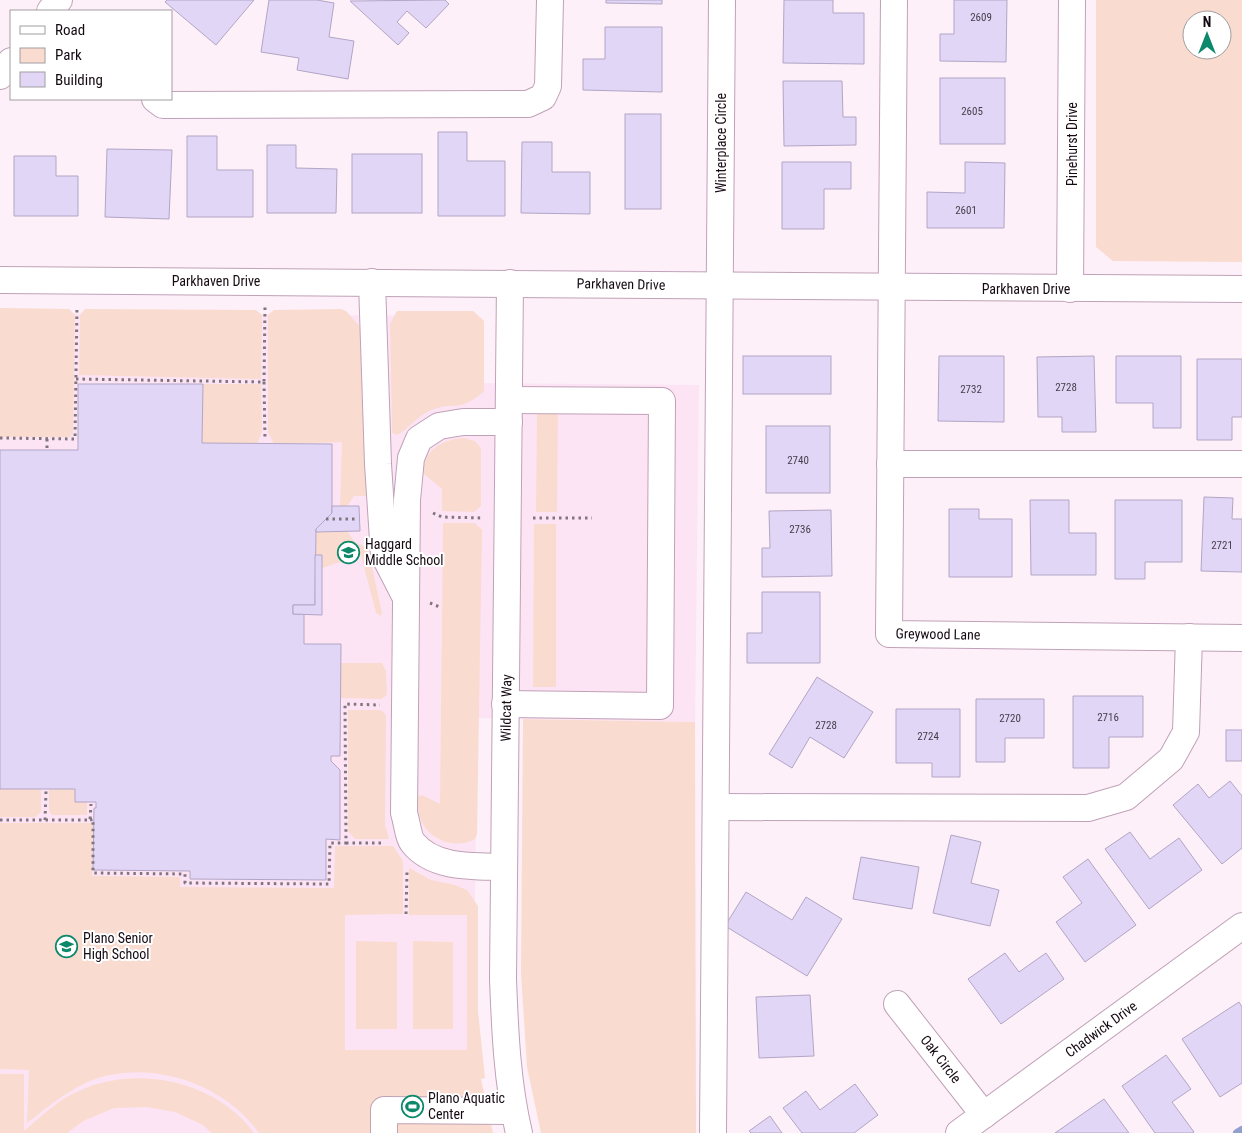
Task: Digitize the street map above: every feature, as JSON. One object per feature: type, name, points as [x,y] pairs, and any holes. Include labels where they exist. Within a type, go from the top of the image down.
[{"type":"street","points":[[51,10],[59,0]]},
{"type":"street","points":[[156,100],[163,105],[528,104],[543,97],[548,86],[550,0]]},
{"type":"street","name":"Winterplace Circle","points":[[713,1133],[722,0]]},
{"type":"street","name":"Greywood Lane","points":[[894,0],[889,634],[1242,638]]},
{"type":"street","name":"Pinehurst Drive","points":[[1070,289],[1072,0]]},
{"type":"street","points":[[0,76],[10,63]]},
{"type":"street","name":"Parkhaven Drive","points":[[0,280],[510,282],[892,289],[1242,289]]},
{"type":"street","points":[[372,282],[378,464],[384,554],[406,598]]},
{"type":"street","name":"Wildcat Way","points":[[510,282],[504,867],[506,1045],[517,1122]]},
{"type":"street","points":[[504,867],[465,866],[431,858],[412,842],[404,814],[409,466],[419,440],[438,426],[509,411],[662,400],[660,706],[506,704]]},
{"type":"street","points":[[378,464],[409,466]]},
{"type":"street","points":[[890,464],[1242,464]]},
{"type":"street","points":[[717,807],[1088,808],[1126,797],[1171,759],[1186,732],[1189,637]]},
{"type":"street","name":"Chadwick Drive","points":[[959,1133],[1242,926]]},
{"type":"street","name":"Oak Circle","points":[[898,1004],[984,1115]]},
{"type":"street","points":[[384,1133],[384,1110],[517,1122]]},
{"type":"path","points":[[0,438],[74,439],[77,306]]},
{"type":"path","points":[[265,307],[265,439]]},
{"type":"path","points":[[76,379],[264,382]]},
{"type":"path","points":[[46,439],[46,448]]},
{"type":"path","points":[[442,517],[483,518]]},
{"type":"path","points":[[326,518],[360,518]]},
{"type":"path","points":[[530,518],[592,518]]},
{"type":"path","points":[[346,843],[345,704],[388,705]]},
{"type":"path","points":[[45,820],[46,791]]},
{"type":"path","points":[[90,820],[91,804]]},
{"type":"path","points":[[0,820],[93,819],[94,873],[185,874],[185,883],[329,884],[330,843],[394,842]]},
{"type":"path","points":[[406,914],[407,862]]},
{"type":"shaded area","name":"Haggard Middle School","points":[[0,313],[479,316],[480,383],[699,385],[695,722],[477,718],[474,1004],[477,1069],[337,1133],[0,1133]]},
{"type":"green space","points":[[1096,0],[1242,0],[1242,262],[1113,261],[1096,247]]},
{"type":"green space","points":[[0,308],[69,309],[75,315],[73,432],[70,437],[0,437]]},
{"type":"green space","points":[[85,309],[256,310],[262,315],[261,379],[79,375],[80,315]]},
{"type":"green space","points":[[341,309],[346,311],[361,328],[366,496],[354,496],[347,506],[340,506],[342,442],[274,444],[268,432],[268,315],[274,310]]},
{"type":"green space","points":[[397,311],[473,311],[484,321],[484,391],[462,405],[445,406],[429,411],[397,435],[392,433],[390,324]]},
{"type":"green space","points":[[203,384],[261,384],[262,432],[257,444],[202,443]]},
{"type":"green space","points":[[537,411],[558,411],[557,512],[536,512]]},
{"type":"green space","points":[[464,438],[475,441],[481,448],[481,506],[474,512],[442,511],[442,489],[423,473],[424,465],[436,447],[448,441]]},
{"type":"green space","points":[[443,523],[475,523],[482,530],[477,834],[475,839],[459,843],[443,841],[429,832],[420,817],[417,797],[422,795],[440,804]]},
{"type":"green space","points":[[534,524],[556,524],[556,687],[533,687]]},
{"type":"green space","points":[[347,531],[354,541],[368,549],[382,613],[381,616],[376,613],[361,555],[322,568],[322,555],[315,555],[316,532]]},
{"type":"green space","points":[[341,663],[382,663],[386,671],[387,695],[381,699],[341,698]]},
{"type":"green space","points":[[348,710],[381,710],[386,715],[385,825],[389,839],[355,839],[348,831]]},
{"type":"green space","points":[[523,719],[695,722],[696,1133],[541,1133],[527,1067],[521,973]]},
{"type":"green space","points":[[0,789],[41,789],[41,812],[35,817],[0,817]]},
{"type":"green space","points":[[49,789],[75,789],[75,801],[87,802],[87,815],[52,815],[49,811]]},
{"type":"green space","points":[[0,823],[93,823],[92,876],[180,877],[180,887],[334,888],[335,846],[393,846],[403,861],[403,914],[345,915],[345,1050],[467,1050],[467,915],[409,915],[409,868],[431,880],[455,885],[467,890],[478,906],[478,1011],[485,1078],[481,1079],[493,1133],[259,1133],[246,1117],[230,1103],[212,1092],[193,1083],[173,1077],[131,1072],[110,1075],[87,1082],[66,1094],[27,1123],[29,1070],[0,1069]]},
{"type":"green space","points":[[356,941],[397,942],[397,1029],[356,1029]]},
{"type":"green space","points":[[413,941],[453,942],[453,1029],[413,1029]]},
{"type":"green space","points":[[0,1074],[24,1074],[24,1131],[56,1104],[79,1091],[102,1083],[125,1079],[150,1079],[174,1082],[197,1090],[219,1101],[238,1115],[254,1133],[212,1133],[203,1125],[175,1112],[147,1107],[114,1108],[83,1121],[67,1133],[0,1133]]},
{"type":"building","points":[[167,0],[254,0],[216,45],[165,2]]},
{"type":"building","points":[[269,0],[317,0],[334,3],[329,37],[354,41],[348,79],[297,70],[299,58],[261,52]]},
{"type":"building","points":[[445,0],[449,4],[426,28],[407,11],[397,22],[409,33],[398,45],[350,1]]},
{"type":"building","points":[[606,0],[662,0],[662,4],[606,3]]},
{"type":"building","points":[[784,0],[833,0],[833,13],[864,13],[864,64],[783,63]]},
{"type":"building","points":[[954,0],[1007,0],[1006,62],[940,61],[940,34],[954,34]]},
{"type":"building","points":[[605,27],[662,27],[662,92],[583,90],[583,59],[605,59]]},
{"type":"building","points":[[940,78],[1005,78],[1005,144],[940,144]]},
{"type":"building","points":[[783,81],[842,81],[843,117],[856,117],[856,145],[784,146]]},
{"type":"building","points":[[625,114],[661,114],[661,209],[625,209]]},
{"type":"building","points":[[438,132],[467,132],[467,161],[505,161],[505,216],[438,216]]},
{"type":"building","points":[[187,136],[217,136],[217,170],[253,170],[253,217],[187,217]]},
{"type":"building","points":[[522,142],[552,142],[552,172],[590,172],[590,214],[521,213]]},
{"type":"building","points":[[267,145],[296,145],[296,168],[337,169],[336,213],[267,213]]},
{"type":"building","points":[[107,149],[172,150],[169,219],[105,217]]},
{"type":"building","points":[[352,154],[422,154],[422,213],[352,213]]},
{"type":"building","points":[[14,156],[56,156],[56,176],[78,176],[78,216],[14,216]]},
{"type":"building","points":[[782,162],[851,162],[851,189],[824,189],[824,229],[782,229]]},
{"type":"building","points":[[965,162],[1005,163],[1004,228],[927,228],[927,192],[965,193]]},
{"type":"building","points":[[743,356],[831,356],[831,394],[743,394]]},
{"type":"building","points":[[939,356],[1004,356],[1004,422],[938,421]]},
{"type":"building","points":[[1094,356],[1096,432],[1062,432],[1062,417],[1038,417],[1037,357]]},
{"type":"building","points":[[1116,356],[1181,356],[1181,428],[1153,428],[1153,403],[1116,403]]},
{"type":"building","points":[[1197,359],[1242,359],[1242,417],[1232,417],[1232,440],[1197,440]]},
{"type":"building","points":[[78,384],[203,384],[202,443],[332,444],[332,513],[316,529],[315,605],[293,605],[293,614],[304,614],[304,644],[341,644],[340,756],[331,756],[331,761],[340,770],[340,840],[326,839],[326,880],[190,879],[190,871],[93,870],[94,808],[96,808],[96,802],[75,802],[75,789],[0,789],[0,450],[78,450]]},
{"type":"building","points":[[766,426],[830,426],[830,493],[766,493]]},
{"type":"building","points":[[1204,497],[1233,498],[1232,519],[1242,519],[1242,572],[1201,571]]},
{"type":"building","points":[[1030,500],[1069,500],[1069,533],[1096,533],[1096,575],[1031,575]]},
{"type":"building","points":[[1115,500],[1182,500],[1182,562],[1145,562],[1145,579],[1115,579]]},
{"type":"building","points":[[332,506],[359,506],[360,531],[316,532],[316,529],[332,513]]},
{"type":"building","points":[[949,509],[979,509],[979,519],[1012,519],[1012,577],[949,577]]},
{"type":"building","points":[[831,510],[832,576],[762,577],[762,548],[770,548],[769,511]]},
{"type":"building","points":[[315,555],[322,555],[322,615],[293,614],[293,605],[315,605]]},
{"type":"building","points":[[762,592],[820,592],[820,663],[747,663],[747,633],[762,633]]},
{"type":"building","points":[[817,677],[873,712],[844,758],[810,737],[792,768],[769,754]]},
{"type":"building","points":[[1073,696],[1143,696],[1143,737],[1109,737],[1109,768],[1073,768]]},
{"type":"building","points":[[976,699],[1044,699],[1044,738],[1005,738],[1005,762],[976,762]]},
{"type":"building","points":[[896,709],[960,709],[960,777],[932,777],[932,763],[896,763]]},
{"type":"building","points":[[1226,730],[1242,730],[1242,761],[1226,761]]},
{"type":"building","points":[[1230,781],[1242,796],[1242,848],[1222,864],[1173,805],[1198,784],[1209,798]]},
{"type":"building","points":[[1130,832],[1150,859],[1179,838],[1202,870],[1149,909],[1105,849]]},
{"type":"building","points":[[951,835],[981,842],[971,883],[999,890],[990,926],[933,913]]},
{"type":"building","points":[[861,857],[919,867],[912,909],[853,899]]},
{"type":"building","points":[[1088,859],[1136,925],[1085,962],[1056,922],[1082,903],[1063,877]]},
{"type":"building","points":[[746,892],[792,920],[806,897],[842,919],[807,976],[725,926]]},
{"type":"building","points":[[1005,953],[1019,972],[1046,953],[1064,979],[1001,1024],[968,979]]},
{"type":"building","points":[[810,995],[814,1056],[759,1058],[756,997]]},
{"type":"building","points":[[1239,1002],[1242,1007],[1242,1083],[1220,1097],[1182,1039]]},
{"type":"building","points":[[1166,1055],[1191,1089],[1172,1102],[1194,1132],[1192,1133],[1155,1133],[1122,1086]]},
{"type":"building","points":[[855,1084],[878,1115],[854,1133],[802,1133],[783,1108],[806,1091],[820,1110]]},
{"type":"building","points":[[1104,1099],[1129,1133],[1055,1133]]},
{"type":"building","points":[[770,1116],[782,1133],[751,1133],[749,1131]]},
{"type":"waterway","points":[[1237,1133],[1242,1130]]},
{"type":"place","name":"Haggard Middle School","points":[[349,552]]},
{"type":"place","name":"Plano Senior High School","points":[[67,946]]},
{"type":"place","name":"Plano Aquatic Center","points":[[412,1106]]}]
